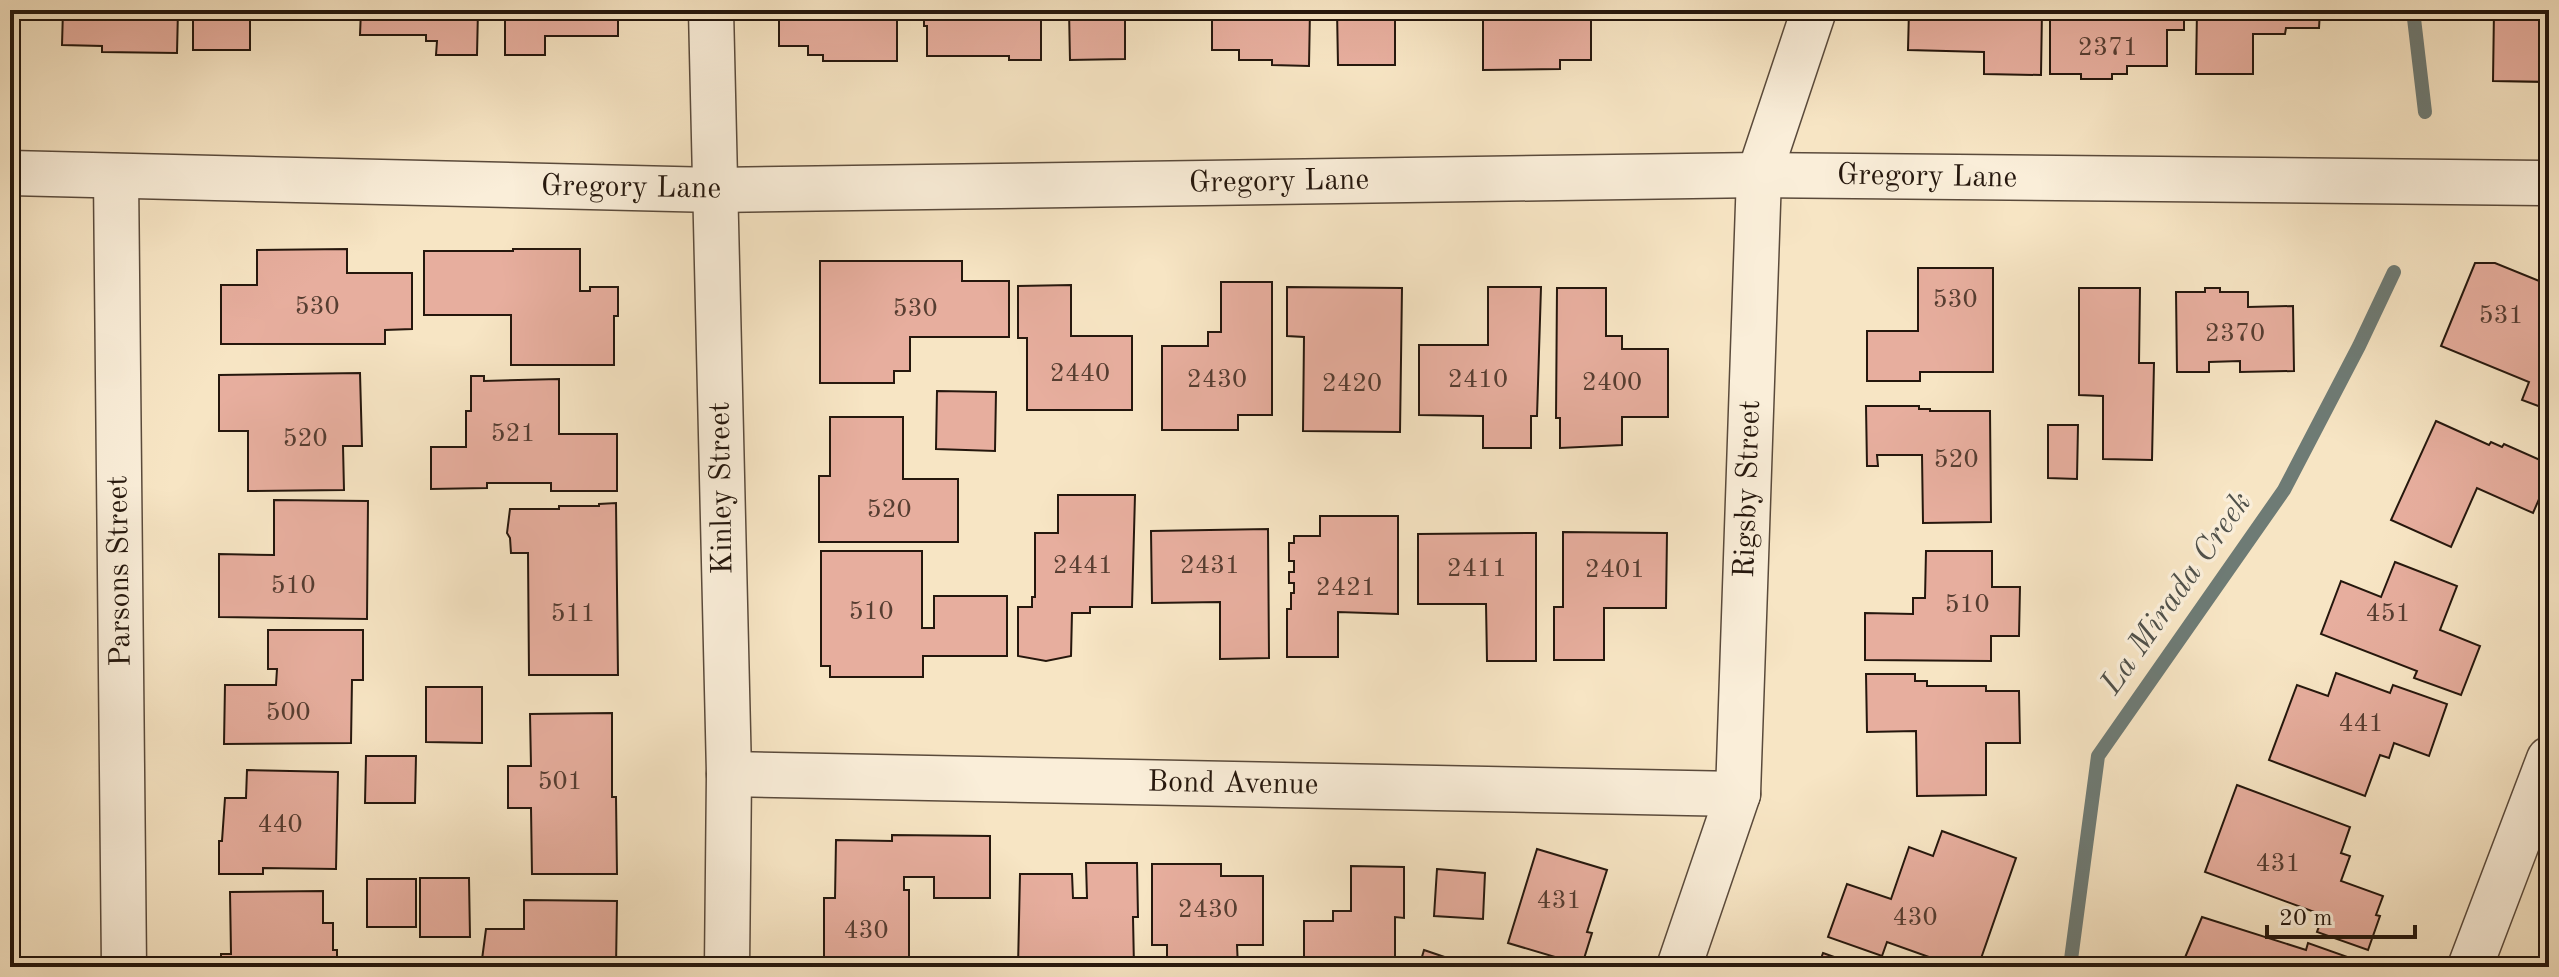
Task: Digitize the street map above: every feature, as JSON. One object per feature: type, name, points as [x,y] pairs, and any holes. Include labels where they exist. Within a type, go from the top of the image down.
[{"type":"street","name":"Kinley Street","points":[[711,10],[729,774],[727,967]]},
{"type":"street","name":"Rigsby Street","points":[[1679,967],[1738,794],[1759,175],[1814,10]]},
{"type":"street","name":"Gregory Lane","points":[[10,173],[715,190],[1759,175],[2549,183]]},
{"type":"street","name":"Parsons Street","points":[[116,176],[124,967]]},
{"type":"street","points":[[2470,967],[2549,759]]},
{"type":"street","name":"Bond Avenue","points":[[729,774],[1738,794]]},
{"type":"building","points":[[63,10],[178,10],[177,53],[102,52],[102,46],[62,45]]},
{"type":"building","points":[[193,10],[281,10],[250,11],[250,50],[193,50]]},
{"type":"building","points":[[361,10],[478,10],[477,55],[436,55],[437,41],[426,41],[426,35],[360,35]]},
{"type":"building","points":[[505,10],[618,10],[618,36],[545,36],[545,55],[505,55]]},
{"type":"building","points":[[779,10],[897,10],[897,61],[823,61],[823,55],[808,55],[808,46],[779,46]]},
{"type":"building","points":[[924,10],[1041,10],[1041,60],[1009,60],[1009,56],[927,56]]},
{"type":"building","points":[[1069,10],[1189,10],[1190,17],[1152,17],[1152,11],[1125,11],[1125,59],[1070,60]]},
{"type":"building","points":[[1212,10],[1310,10],[1309,66],[1272,65],[1272,60],[1239,60],[1239,50],[1212,50]]},
{"type":"building","points":[[1337,10],[1463,10],[1463,13],[1395,15],[1395,65],[1338,65]]},
{"type":"building","points":[[1483,10],[1591,10],[1591,60],[1560,60],[1560,69],[1483,70]]},
{"type":"building","points":[[1909,10],[2042,10],[2041,75],[1984,74],[1984,52],[1908,50]]},
{"type":"building","points":[[2050,10],[2184,10],[2184,30],[2167,30],[2167,66],[2127,66],[2127,74],[2112,74],[2112,79],[2081,79],[2081,74],[2050,74]]},
{"type":"building","points":[[2197,10],[2320,10],[2319,28],[2286,28],[2285,34],[2253,34],[2253,74],[2196,74]]},
{"type":"building","points":[[2494,10],[2549,10],[2549,82],[2493,81]]},
{"type":"building","points":[[347,249],[347,273],[412,273],[412,329],[385,330],[385,344],[221,344],[221,285],[257,285],[257,250]]},
{"type":"building","points":[[580,249],[580,291],[590,291],[590,287],[618,287],[618,316],[614,316],[614,365],[511,365],[511,315],[424,315],[424,251]]},
{"type":"building","points":[[820,261],[962,261],[962,281],[1009,281],[1009,337],[910,337],[910,371],[894,371],[894,383],[820,383]]},
{"type":"building","points":[[2475,263],[2495,263],[2549,285],[2549,410],[2522,400],[2529,382],[2441,346]]},
{"type":"building","points":[[1918,268],[1993,268],[1993,372],[1920,372],[1920,381],[1867,381],[1867,331],[1918,331]]},
{"type":"building","points":[[10,281],[16,281],[16,358],[10,358]]},
{"type":"building","points":[[1221,282],[1272,282],[1272,415],[1238,415],[1238,430],[1162,430],[1162,346],[1208,346],[1208,332],[1221,332]]},
{"type":"building","points":[[1071,285],[1071,336],[1132,336],[1132,410],[1027,410],[1027,338],[1018,338],[1018,286]]},
{"type":"building","points":[[1287,287],[1402,288],[1400,432],[1303,431],[1304,337],[1287,336]]},
{"type":"building","points":[[1488,287],[1541,287],[1537,416],[1531,416],[1531,448],[1483,448],[1483,416],[1419,415],[1419,345],[1488,345]]},
{"type":"building","points":[[1557,288],[1606,288],[1606,336],[1622,336],[1622,349],[1668,349],[1668,417],[1622,417],[1622,445],[1560,448],[1560,418],[1556,418]]},
{"type":"building","points":[[2079,288],[2140,288],[2139,363],[2154,363],[2152,460],[2103,459],[2103,396],[2079,395]]},
{"type":"building","points":[[2205,288],[2220,288],[2220,292],[2248,292],[2248,307],[2293,306],[2294,371],[2240,372],[2240,361],[2209,362],[2209,372],[2177,372],[2176,292],[2205,292]]},
{"type":"building","points":[[360,373],[362,446],[343,446],[344,490],[248,491],[248,431],[219,431],[219,375]]},
{"type":"building","points":[[471,376],[484,376],[484,381],[559,379],[559,434],[617,434],[617,491],[551,491],[551,483],[487,483],[487,488],[431,489],[431,447],[466,447],[466,411],[471,411]]},
{"type":"building","points":[[937,391],[996,392],[995,451],[936,449]]},
{"type":"building","points":[[1866,406],[1919,406],[1919,409],[1930,411],[1990,411],[1991,522],[1923,523],[1922,455],[1877,455],[1878,466],[1867,466]]},
{"type":"building","points":[[830,417],[903,417],[903,479],[958,479],[958,542],[819,542],[819,476],[830,476]]},
{"type":"building","points":[[2436,421],[2489,445],[2491,442],[2502,447],[2504,444],[2549,464],[2549,476],[2533,513],[2477,488],[2451,547],[2391,520]]},
{"type":"building","points":[[2048,425],[2078,425],[2077,479],[2048,478]]},
{"type":"building","points":[[1058,495],[1135,495],[1132,607],[1090,607],[1090,613],[1072,613],[1071,656],[1046,661],[1018,656],[1018,607],[1032,607],[1032,597],[1035,597],[1035,533],[1058,533]]},
{"type":"building","points":[[274,500],[368,501],[367,619],[219,617],[219,554],[274,555]]},
{"type":"building","points":[[616,503],[618,675],[529,675],[528,553],[511,553],[507,533],[510,509],[559,509],[559,506]]},
{"type":"building","points":[[1320,516],[1398,516],[1398,614],[1338,612],[1338,657],[1287,657],[1287,609],[1291,609],[1291,593],[1294,593],[1294,583],[1289,583],[1289,572],[1294,572],[1294,561],[1289,561],[1289,543],[1294,543],[1294,536],[1320,536]]},
{"type":"building","points":[[1268,529],[1269,658],[1220,659],[1220,602],[1152,603],[1151,531]]},
{"type":"building","points":[[1563,532],[1667,533],[1666,608],[1604,608],[1604,660],[1554,660],[1554,607],[1563,607]]},
{"type":"building","points":[[1536,533],[1536,661],[1487,661],[1486,604],[1418,604],[1418,534]]},
{"type":"building","points":[[821,551],[922,551],[922,628],[934,628],[934,596],[1007,596],[1007,656],[923,656],[923,677],[830,677],[830,666],[821,666]]},
{"type":"building","points":[[1926,551],[1992,551],[1992,587],[2020,587],[2019,636],[1991,636],[1991,661],[1865,660],[1865,613],[1913,614],[1913,598],[1925,598]]},
{"type":"building","points":[[10,562],[16,562],[16,615],[10,615]]},
{"type":"building","points":[[2395,562],[2457,586],[2440,630],[2480,646],[2461,695],[2414,678],[2417,671],[2321,634],[2341,581],[2381,597]]},
{"type":"building","points":[[10,624],[12,664],[16,664],[18,734],[10,734]]},
{"type":"building","points":[[268,630],[363,630],[363,680],[352,680],[351,743],[224,744],[225,685],[276,685],[277,669],[268,669]]},
{"type":"building","points":[[2336,673],[2390,693],[2393,685],[2447,704],[2429,756],[2394,743],[2389,758],[2380,755],[2365,796],[2269,760],[2297,685],[2328,696]]},
{"type":"building","points":[[1866,674],[1915,674],[1915,681],[1927,681],[1927,686],[1986,686],[1986,691],[2019,691],[2020,743],[1986,743],[1986,795],[1917,796],[1916,731],[1867,732]]},
{"type":"building","points":[[426,687],[482,687],[482,743],[426,742]]},
{"type":"building","points":[[612,713],[612,797],[616,797],[617,874],[532,874],[531,808],[508,808],[508,766],[531,766],[530,714]]},
{"type":"building","points":[[10,751],[14,751],[16,851],[10,851]]},
{"type":"building","points":[[366,756],[416,756],[415,803],[365,803]]},
{"type":"building","points":[[247,770],[338,772],[336,869],[263,868],[263,874],[219,874],[219,841],[222,841],[225,798],[246,798]]},
{"type":"building","points":[[2237,785],[2350,827],[2341,853],[2350,856],[2341,881],[2383,896],[2376,915],[2380,916],[2368,950],[2317,932],[2323,915],[2205,872]]},
{"type":"building","points":[[1942,831],[2016,858],[1978,967],[1957,967],[1887,942],[1882,956],[1828,937],[1847,884],[1891,899],[1909,847],[1933,856]]},
{"type":"building","points":[[892,835],[990,836],[990,898],[934,898],[934,877],[904,877],[904,890],[909,890],[909,964],[824,967],[824,898],[835,898],[836,840],[892,841]]},
{"type":"building","points":[[1537,849],[1607,870],[1587,932],[1592,933],[1582,965],[1508,943]]},
{"type":"building","points":[[1086,863],[1137,863],[1138,917],[1133,917],[1134,967],[1018,967],[1020,874],[1072,874],[1073,898],[1087,898]]},
{"type":"building","points":[[1152,864],[1221,864],[1221,876],[1263,876],[1263,945],[1237,945],[1238,967],[1167,967],[1167,945],[1152,945]]},
{"type":"building","points":[[1351,866],[1404,867],[1404,918],[1395,917],[1395,967],[1304,967],[1304,921],[1333,921],[1333,911],[1351,911]]},
{"type":"building","points":[[1437,869],[1485,873],[1483,919],[1434,916]]},
{"type":"building","points":[[10,877],[16,877],[17,934],[10,934]]},
{"type":"building","points":[[420,878],[469,878],[470,937],[420,937]]},
{"type":"building","points":[[367,879],[416,879],[416,927],[367,927]]},
{"type":"building","points":[[323,891],[323,923],[333,923],[333,950],[337,950],[337,967],[221,967],[221,954],[231,954],[230,892]]},
{"type":"building","points":[[524,900],[617,901],[616,967],[481,967],[486,929],[524,929]]},
{"type":"building","points":[[2202,917],[2306,950],[2308,943],[2359,961],[2357,967],[2181,967]]},
{"type":"building","points":[[1424,950],[1474,967],[1419,967]]},
{"type":"building","points":[[1823,953],[1862,967],[1818,967]]},
{"type":"waterway","name":"La Mirada Creek","points":[[2413,10],[2425,112]]},
{"type":"waterway","name":"La Mirada Creek","points":[[2070,967],[2098,756],[2284,490],[2394,272]]}]
